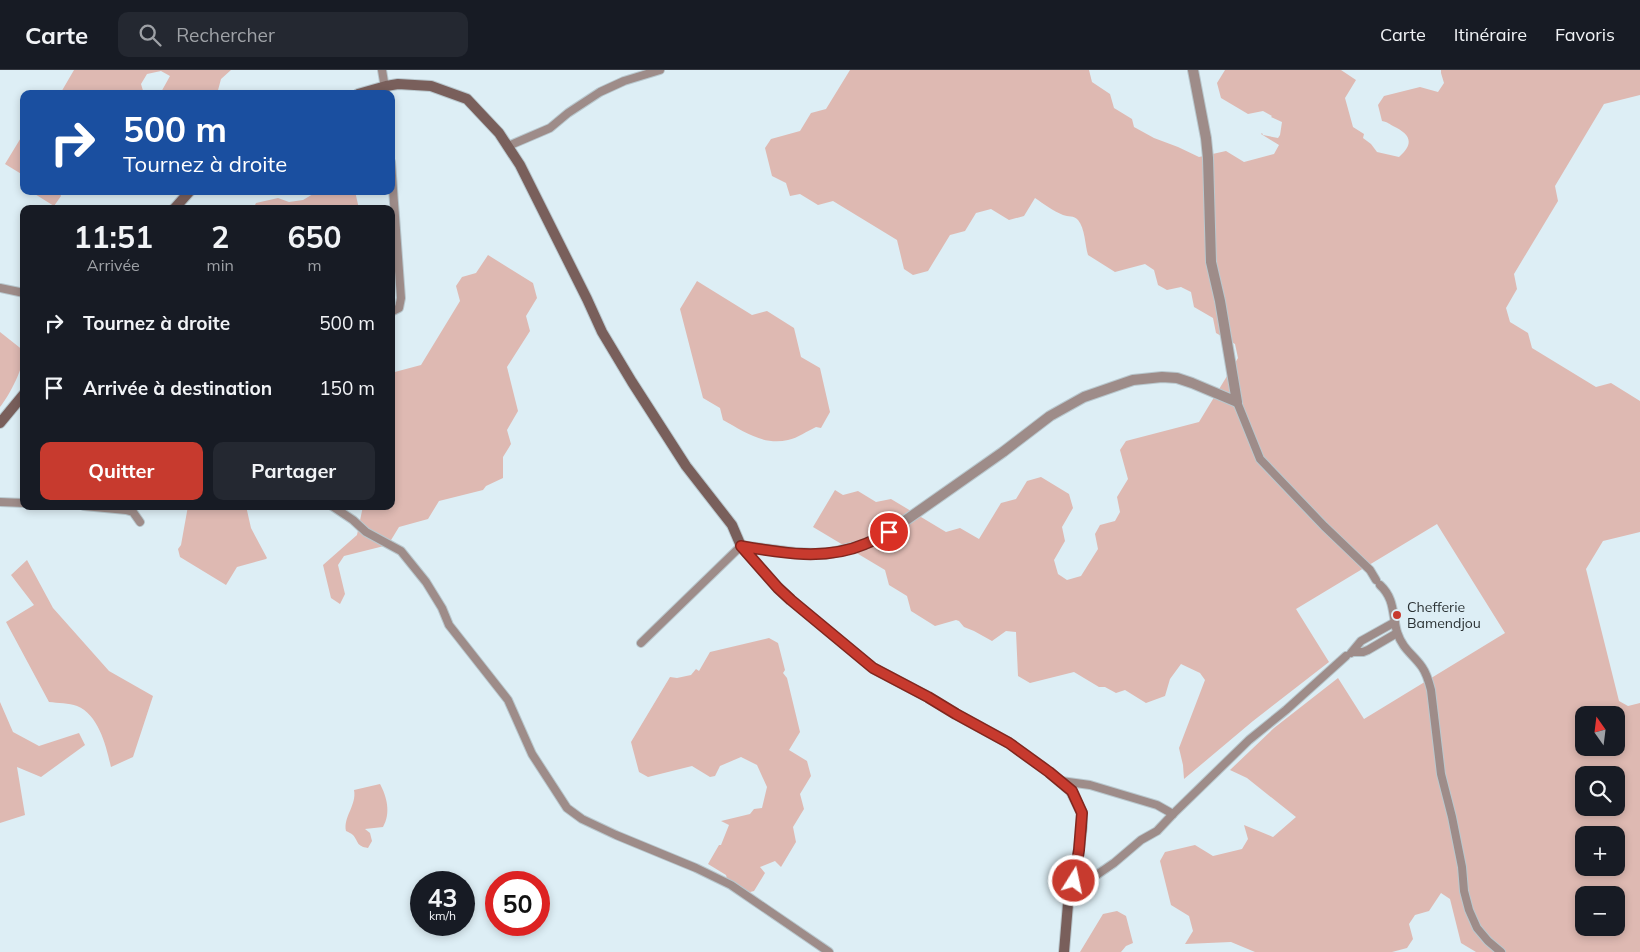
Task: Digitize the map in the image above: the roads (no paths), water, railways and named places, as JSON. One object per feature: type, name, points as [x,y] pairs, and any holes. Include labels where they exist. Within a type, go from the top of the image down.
[{"type":"main road","points":[[386,90],[406,84],[431,86],[467,99],[488,120],[520,164],[602,332],[632,382],[686,466],[732,525],[741,546],[778,588],[873,668],[1009,743],[1072,791],[1082,813],[1082,826],[1076,871],[1068,904],[1064,952]]},
{"type":"main road","points":[[178,205],[186,195]]},
{"type":"main road","points":[[0,423],[20,399]]},
{"type":"street","points":[[382,70],[386,90]]},
{"type":"street","points":[[508,146],[550,128],[568,113],[600,92],[624,81],[660,70]]},
{"type":"street","points":[[1193,70],[1208,158],[1211,262],[1238,401],[1236,402],[1260,459],[1324,526],[1370,570],[1390,597],[1397,632],[1408,653],[1423,668],[1428,678],[1441,774],[1452,817],[1462,867],[1464,891],[1469,910],[1477,928],[1501,952]]},
{"type":"street","points":[[395,216],[401,298],[399,308],[395,310]]},
{"type":"street","points":[[0,288],[20,292]]},
{"type":"street","points":[[641,643],[741,546],[796,554],[816,554],[831,553],[863,545],[897,527],[1058,411],[1084,397],[1134,380],[1162,377],[1177,378],[1192,383],[1236,402]]},
{"type":"street","points":[[0,502],[20,503]]},
{"type":"street","points":[[126,510],[133,512],[140,522]]},
{"type":"street","points":[[338,510],[366,532],[401,551],[426,582],[442,608],[449,625],[508,700],[532,754],[567,808],[582,820],[696,868],[731,885],[829,952]]},
{"type":"street","points":[[1068,904],[1095,876],[1141,840],[1158,831],[1249,740],[1298,699],[1361,641],[1395,622]]},
{"type":"street","points":[[1350,653],[1368,650],[1397,632]]},
{"type":"street","points":[[1060,781],[1090,784],[1157,805],[1173,814]]},
{"type":"place","name":"Chefferie Bamendjou","points":[[1397,615]]}]
